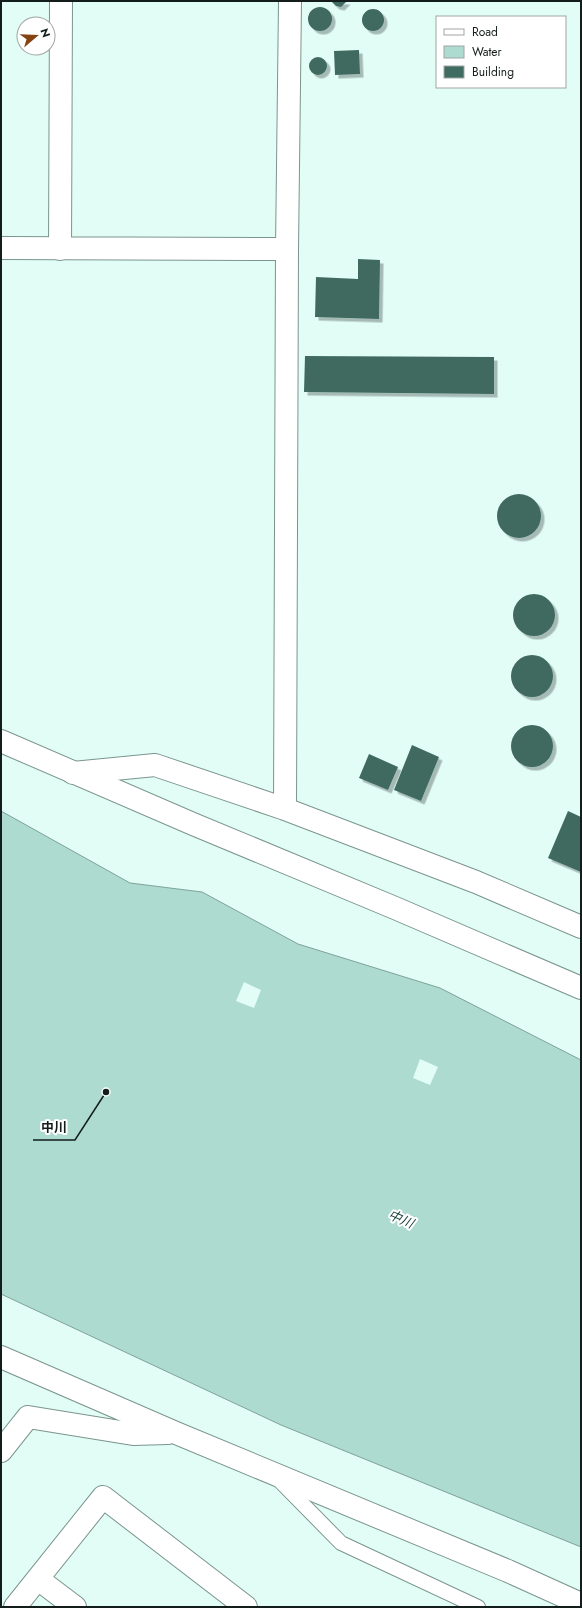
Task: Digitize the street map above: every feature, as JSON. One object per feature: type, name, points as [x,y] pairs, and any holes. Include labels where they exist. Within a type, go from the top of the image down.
[{"type":"street","points":[[60,249],[61,1]]},
{"type":"street","points":[[285,809],[287,249],[290,1]]},
{"type":"street","points":[[1,248],[287,249]]},
{"type":"street","points":[[1,741],[73,773],[581,988]]},
{"type":"street","points":[[73,773],[155,765],[285,809],[476,882],[581,927]]},
{"type":"street","points":[[1,1357],[176,1433],[508,1571],[581,1604]]},
{"type":"street","points":[[1,1451],[28,1417],[133,1434],[176,1433]]},
{"type":"street","points":[[15,1607],[103,1497],[246,1607]]},
{"type":"street","points":[[38,1579],[75,1607]]},
{"type":"lane","points":[[273,1473],[341,1543],[478,1607]]},
{"type":"water","points":[[1,811],[130,883],[202,892],[298,944],[440,988],[581,1060],[581,1547],[281,1425],[1,1294]]},
{"type":"pier","points":[[244,982],[261,990],[254,1008],[236,1001]]},
{"type":"pier","points":[[420,1059],[438,1067],[430,1085],[413,1078]]},
{"type":"building","points":[[331,1],[347,1],[341,7],[336,6]]},
{"type":"building","points":[[320,7],[329,10],[332,19],[329,28],[320,31],[311,28],[308,19],[311,10]]},
{"type":"building","points":[[373,9],[381,12],[384,20],[381,28],[373,31],[365,28],[362,20],[365,12]]},
{"type":"building","points":[[359,50],[360,74],[335,75],[334,51]]},
{"type":"building","points":[[318,57],[322,58],[326,62],[326,70],[322,74],[318,75],[314,74],[310,70],[309,66],[310,62],[314,58]]},
{"type":"building","points":[[358,259],[380,260],[379,319],[315,317],[316,277],[358,279]]},
{"type":"building","points":[[305,356],[494,357],[494,394],[304,392]]},
{"type":"building","points":[[515,494],[523,494],[528,495],[535,500],[540,507],[540,525],[535,532],[528,537],[515,538],[507,535],[500,528],[497,520],[497,512],[500,504],[507,497]]},
{"type":"building","points":[[530,594],[538,594],[549,600],[555,611],[555,619],[549,630],[538,636],[530,636],[519,630],[513,619],[513,611],[519,600]]},
{"type":"building","points":[[528,655],[536,655],[547,661],[553,672],[553,680],[547,691],[536,697],[528,697],[517,691],[511,680],[511,672],[517,661]]},
{"type":"building","points":[[528,725],[536,725],[547,731],[553,742],[553,750],[547,761],[536,767],[528,767],[517,761],[511,750],[511,742],[517,731]]},
{"type":"building","points":[[412,745],[439,757],[421,801],[394,790]]},
{"type":"building","points":[[369,754],[398,767],[388,790],[359,778]]},
{"type":"building","points":[[568,811],[581,817],[581,872],[548,858]]},
{"type":"place","name":"中川","points":[[106,1092]]}]
